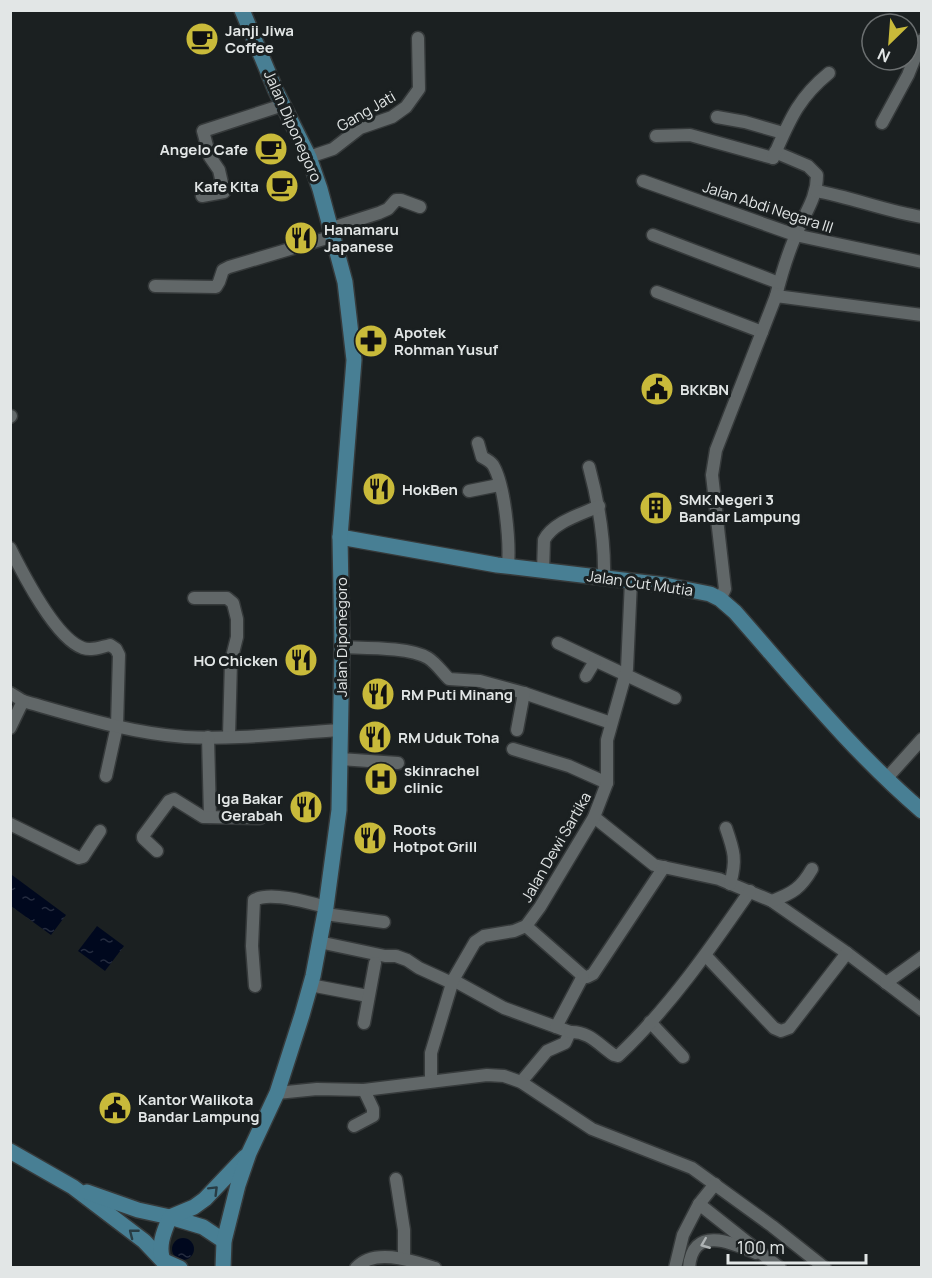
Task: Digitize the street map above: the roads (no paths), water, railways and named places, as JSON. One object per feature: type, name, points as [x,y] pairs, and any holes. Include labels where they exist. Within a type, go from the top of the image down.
[{"type":"main road","name":"Jalan Diponegoro","points":[[219,1266],[238,1185],[249,1153],[277,1093],[310,985],[325,910],[339,810],[342,647],[340,537],[354,360],[345,282],[333,232],[309,157],[283,105],[242,10]]},
{"type":"main road","name":"Jalan Cut Mutia","points":[[340,537],[508,566],[665,585],[710,594],[735,612],[851,744],[921,810]]},
{"type":"main road","points":[[10,1151],[73,1187],[144,1241],[165,1264],[180,1268]]},
{"type":"main road","points":[[165,1264],[161,1243],[170,1217],[205,1199],[249,1153]]},
{"type":"main road","points":[[73,1187],[138,1210],[203,1227],[224,1241]]},
{"type":"street","name":"Gang Jati","points":[[309,157],[333,149],[360,128],[392,117],[406,107],[418,89],[418,38]]},
{"type":"street","points":[[882,123],[908,75],[921,40]]},
{"type":"street","points":[[772,158],[803,97],[829,73]]},
{"type":"street","points":[[202,196],[224,192],[219,170],[210,157],[203,131],[283,105]]},
{"type":"street","points":[[717,117],[783,133]]},
{"type":"street","points":[[656,136],[690,135],[815,171],[818,175],[812,204],[795,235],[776,296],[716,450],[712,475],[725,589],[720,599]]},
{"type":"street","name":"Jalan Abdi Negara III","points":[[643,181],[795,235],[921,262]]},
{"type":"street","points":[[816,191],[921,218]]},
{"type":"street","points":[[155,286],[216,287],[223,270],[229,267],[333,232],[388,209],[396,200],[420,207]]},
{"type":"street","points":[[653,235],[780,282]]},
{"type":"street","points":[[657,292],[762,332]]},
{"type":"street","points":[[776,296],[921,315]]},
{"type":"street","points":[[478,443],[482,457],[491,462],[499,485],[506,515],[508,566]]},
{"type":"street","points":[[589,467],[599,506],[605,549],[604,578]]},
{"type":"street","points":[[469,491],[499,485]]},
{"type":"street","points":[[543,571],[546,535],[553,528],[599,506]]},
{"type":"street","points":[[10,549],[28,584],[73,644],[85,649],[110,645],[119,655],[117,726],[106,776]]},
{"type":"street","name":"Jalan Dewi Sartika","points":[[431,1080],[431,1053],[453,981],[475,942],[484,936],[514,931],[526,926],[540,907],[594,817],[608,783],[608,740],[627,669],[632,581]]},
{"type":"street","points":[[194,598],[227,598],[231,600],[235,608],[237,638],[231,661],[229,736]]},
{"type":"street","points":[[558,643],[675,698]]},
{"type":"street","points":[[342,647],[401,650],[412,653],[429,659],[449,679],[480,681],[524,693],[611,723]]},
{"type":"street","points":[[586,676],[595,661]]},
{"type":"street","points":[[10,693],[23,700],[117,726],[184,737],[341,730]]},
{"type":"street","points":[[517,730],[524,693]]},
{"type":"street","points":[[10,728],[23,700]]},
{"type":"street","points":[[208,737],[210,817]]},
{"type":"street","points":[[886,779],[921,739]]},
{"type":"street","points":[[513,749],[569,766],[608,783]]},
{"type":"street","points":[[340,759],[398,763]]},
{"type":"street","points":[[158,851],[143,838],[169,801],[178,800],[196,814],[210,817],[260,818]]},
{"type":"street","points":[[594,817],[654,865],[719,879],[771,901],[847,953],[921,1010]]},
{"type":"street","points":[[10,824],[80,858],[83,857],[100,831]]},
{"type":"street","points":[[726,828],[735,854],[735,867],[730,884]]},
{"type":"street","points":[[526,926],[587,977],[593,974],[664,867]]},
{"type":"street","points":[[771,901],[788,895],[802,886],[812,868]]},
{"type":"street","points":[[319,942],[385,956],[396,956],[453,981],[496,1004],[570,1032],[588,1035],[616,1056],[650,1022],[706,956],[750,891]]},
{"type":"street","points":[[255,986],[252,902],[255,898],[298,899],[325,910],[384,922]]},
{"type":"street","points":[[706,956],[774,1028],[781,1031],[789,1028],[847,953]]},
{"type":"street","points":[[885,983],[921,957]]},
{"type":"street","points":[[364,1023],[375,963]]},
{"type":"street","points":[[556,1027],[583,976]]},
{"type":"street","points":[[310,985],[368,996]]},
{"type":"street","points":[[650,1022],[683,1057]]},
{"type":"street","points":[[521,1082],[548,1051],[566,1042],[570,1032]]},
{"type":"street","points":[[277,1093],[317,1089],[364,1090],[431,1080],[487,1075],[504,1076],[521,1082],[592,1129],[692,1168],[825,1268]]},
{"type":"street","points":[[354,1126],[373,1116],[373,1109],[364,1090]]},
{"type":"street","points":[[396,1179],[404,1230],[404,1258]]},
{"type":"street","points":[[675,1268],[683,1235],[699,1204],[714,1184]]},
{"type":"street","points":[[699,1204],[777,1264]]},
{"type":"street","points":[[689,1268],[691,1254],[700,1244],[718,1240],[733,1243],[777,1264]]},
{"type":"street","points":[[356,1268],[364,1260],[391,1257],[404,1258],[435,1268]]},
{"type":"water","points":[[12,875],[66,915],[51,935],[11,906]]},
{"type":"water","points":[[97,926],[124,946],[105,971],[78,951]]},
{"type":"water","points":[[183,1238],[191,1241],[194,1249],[191,1257],[183,1260],[175,1257],[172,1249],[175,1241]]},
{"type":"place","name":"Janji Jiwa Coffee","points":[[202,39]]},
{"type":"place","name":"Angelo Cafe","points":[[271,149]]},
{"type":"place","name":"Kafe Kita","points":[[282,186]]},
{"type":"place","name":"Hanamaru Japanese","points":[[301,238]]},
{"type":"place","name":"Apotek Rohman Yusuf","points":[[371,341]]},
{"type":"place","name":"BKKBN","points":[[657,389]]},
{"type":"place","name":"HokBen","points":[[379,489]]},
{"type":"place","name":"SMK Negeri 3 Bandar Lampung","points":[[656,508]]},
{"type":"place","name":"HO Chicken","points":[[301,660]]},
{"type":"place","name":"RM Puti Minang","points":[[378,694]]},
{"type":"place","name":"RM Uduk Toha","points":[[375,737]]},
{"type":"place","name":"skinrachel clinic","points":[[381,779]]},
{"type":"place","name":"Iga Bakar Gerabah","points":[[306,807]]},
{"type":"place","name":"Roots Hotpot Grill","points":[[370,838]]},
{"type":"place","name":"Kantor Walikota Bandar Lampung","points":[[115,1108]]}]
